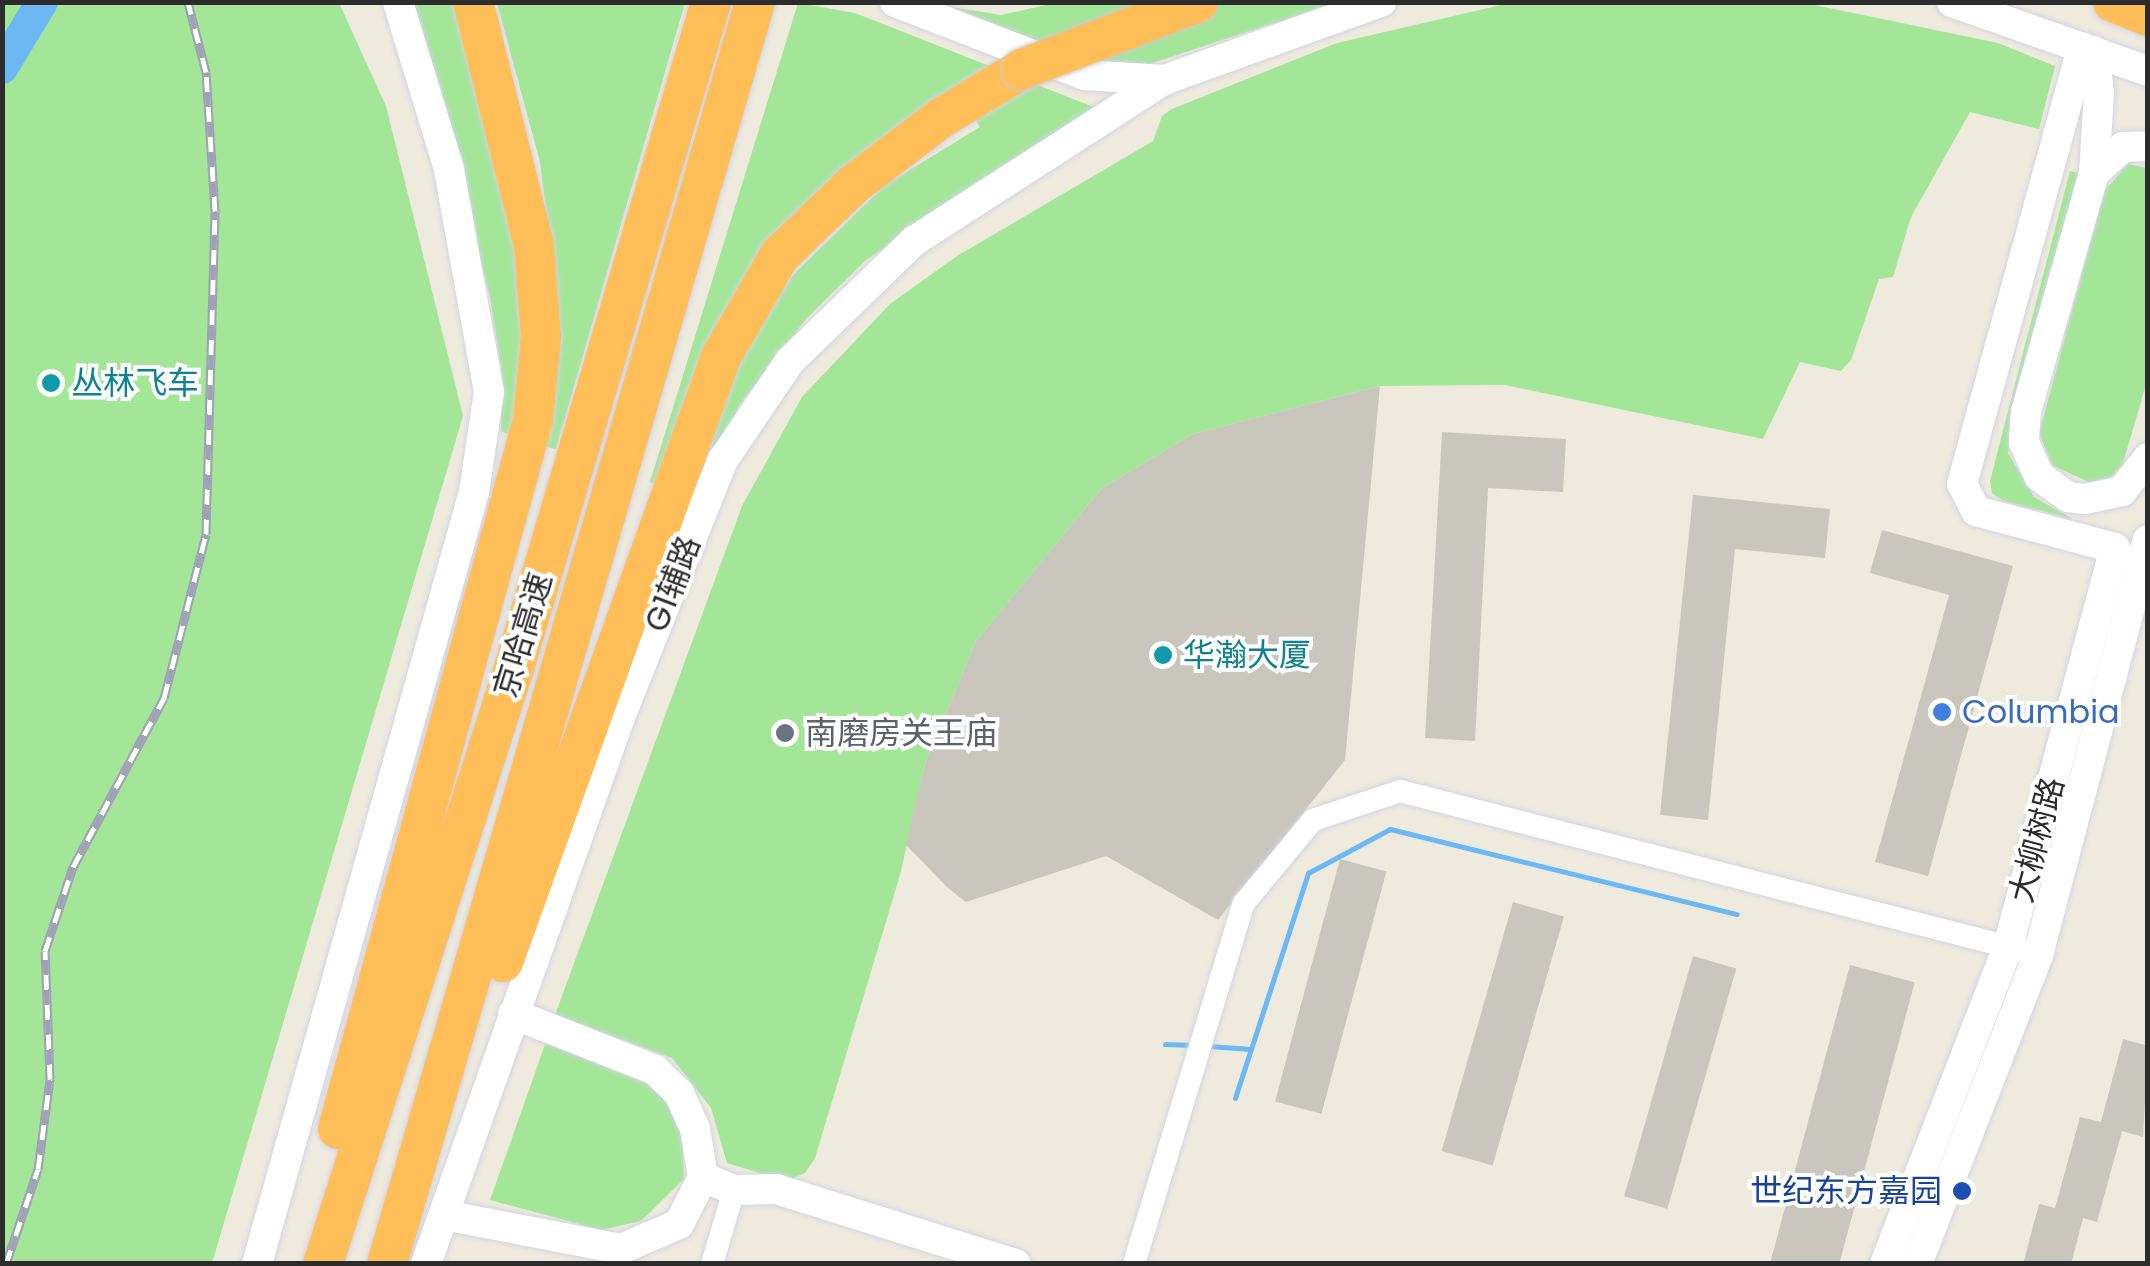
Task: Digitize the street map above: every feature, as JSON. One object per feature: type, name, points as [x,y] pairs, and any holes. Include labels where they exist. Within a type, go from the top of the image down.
[{"type":"highway","points":[[297,1264],[534,420],[541,336],[534,246],[473,2]]},
{"type":"highway","name":"京哈高速","points":[[323,1264],[514,665],[711,2]]},
{"type":"highway","points":[[424,1144],[480,1028],[721,357],[780,255],[854,184],[940,118],[1130,2]]},
{"type":"highway","points":[[1022,69],[1198,2]]},
{"type":"highway","points":[[2113,2],[2148,16]]},
{"type":"highway","name":"京哈高速","points":[[387,1264],[753,8]]},
{"type":"highway","points":[[309,1264],[315,1207]]},
{"type":"street","points":[[256,1264],[483,446],[489,392],[449,169],[398,2]]},
{"type":"street","points":[[895,2],[1084,75],[1164,80],[1380,2]]},
{"type":"street","points":[[1952,2],[2148,71]]},
{"type":"street","points":[[2088,49],[2100,94],[2094,174],[2026,411],[2028,460],[2068,497],[2104,498],[2122,492],[2148,458]]},
{"type":"street","points":[[2088,49],[1962,484],[1976,512],[2135,548]]},
{"type":"street","name":"G1辅路","points":[[426,1264],[513,1014],[723,460],[790,361],[914,240],[1164,80]]},
{"type":"street","points":[[2094,174],[2114,152],[2148,146]]},
{"type":"street","name":"大柳树路","points":[[1885,1264],[2008,947],[2135,548]]},
{"type":"street","name":"大柳树路","points":[[1917,1264],[2038,955],[2135,548]]},
{"type":"street","points":[[1134,1264],[1244,903],[1313,820],[1400,790],[2038,955]]},
{"type":"street","points":[[444,1215],[622,1250],[679,1224],[703,1177],[695,1129],[679,1093],[655,1070],[513,1014]]},
{"type":"street","points":[[703,1177],[734,1190],[776,1189],[1016,1264]]},
{"type":"street","points":[[712,1264],[734,1190]]},
{"type":"green space","points":[[1059,2],[1335,3],[1125,72],[925,3],[1001,15]]},
{"type":"green space","points":[[1514,2],[1805,3],[1998,43],[2055,66],[2039,129],[1970,112],[1911,217],[1893,277],[1879,279],[1851,360],[1841,371],[1800,362],[1763,439],[1505,385],[1380,386],[1193,434],[1102,488],[976,641],[925,764],[900,875],[815,1158],[805,1173],[786,1181],[727,1163],[711,1108],[672,1058],[555,1015],[742,506],[802,397],[890,304],[957,256],[1153,141],[1162,116],[1172,109],[1337,43]]},
{"type":"green space","points":[[2,3],[339,3],[386,106],[463,416],[212,1263],[3,1263]]},
{"type":"green space","points":[[411,3],[459,3],[520,273],[525,365],[516,438],[501,431],[501,367],[490,297]]},
{"type":"green space","points":[[497,3],[685,3],[556,449],[546,447],[551,251],[540,162]]},
{"type":"green space","points":[[798,3],[855,13],[1096,108],[866,260],[807,318],[740,404],[697,495],[683,490],[738,358],[793,275],[885,185],[980,127],[961,98],[815,207],[658,485],[650,482]]},
{"type":"green space","points":[[2128,164],[2147,168],[2147,381],[2123,463],[2111,477],[2089,482],[2053,466],[2039,434],[2104,191]]},
{"type":"green space","points":[[2070,171],[2079,173],[2008,453],[2034,497],[2073,519],[2003,501],[1992,493],[1990,481]]},
{"type":"green space","points":[[547,1039],[658,1086],[682,1121],[684,1179],[641,1221],[601,1230],[490,1200]]},
{"type":"building","name":"华瀚大厦","points":[[1380,386],[1345,760],[1218,920],[1106,856],[966,902],[948,888],[906,845],[925,764],[976,641],[1102,488],[1193,434]]},
{"type":"building","points":[[1442,432],[1566,439],[1563,492],[1488,488],[1475,741],[1425,738]]},
{"type":"building","points":[[1693,495],[1830,509],[1825,558],[1735,549],[1708,820],[1660,815]]},
{"type":"building","points":[[1882,530],[2013,566],[1928,876],[1875,862],[1949,595],[1870,573]]},
{"type":"building","points":[[1340,859],[1386,871],[1321,1114],[1275,1101]]},
{"type":"building","points":[[1513,902],[1564,917],[1493,1166],[1442,1151]]},
{"type":"building","points":[[1693,956],[1736,968],[1667,1209],[1624,1196]]},
{"type":"building","points":[[1850,965],[1915,982],[1839,1264],[1770,1263]]},
{"type":"building","points":[[2123,1039],[2148,1046],[2143,1137],[2122,1131],[2097,1222],[2083,1218],[2071,1264],[2023,1264],[2039,1204],[2055,1208],[2080,1117],[2101,1122]]},
{"type":"waterway","points":[[2,68],[42,2]]},
{"type":"waterway","points":[[1235,1098],[1308,873],[1390,829],[1737,914]]},
{"type":"waterway","points":[[1165,1044],[1193,1045]]},
{"type":"waterway","points":[[1209,1046],[1251,1049]]},
{"type":"railway","points":[[6,1264],[38,1169],[50,1079],[45,951],[73,867],[164,698],[206,534],[215,211],[206,72],[188,2]]},
{"type":"place","name":"丛林飞车","points":[[51,383]]},
{"type":"place","name":"华瀚大厦","points":[[1163,655]]},
{"type":"place","name":"Columbia","points":[[1942,712]]},
{"type":"place","name":"南磨房关王庙","points":[[785,733]]},
{"type":"place","name":"世纪东方嘉园","points":[[1962,1191]]}]
